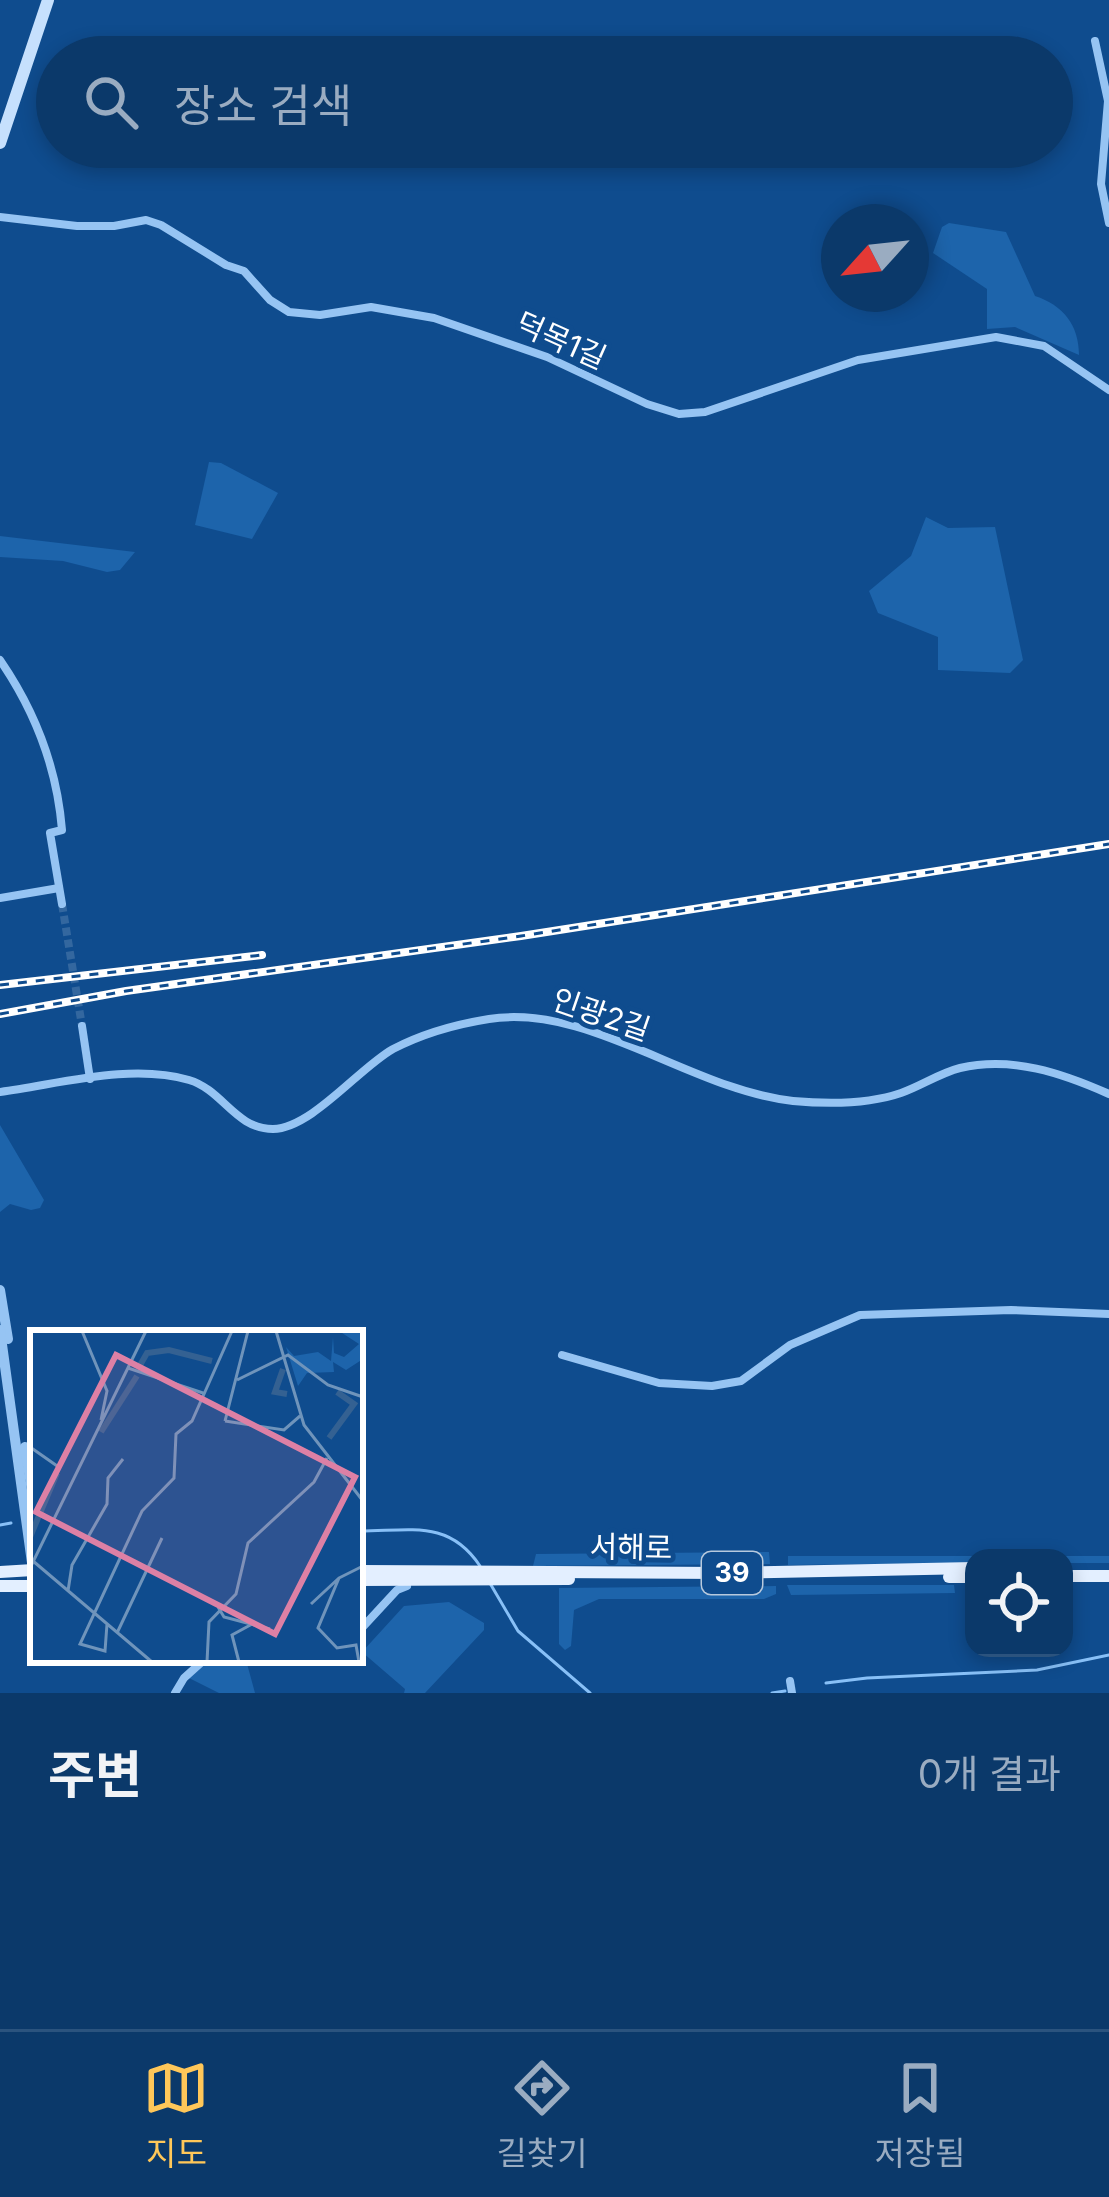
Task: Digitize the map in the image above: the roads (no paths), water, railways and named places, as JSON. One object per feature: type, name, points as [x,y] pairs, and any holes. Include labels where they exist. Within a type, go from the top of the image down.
[{"type":"main road","points":[[0,143],[48,0]]},
{"type":"main road","points":[[0,1572],[30,1570]]},
{"type":"main road","name":"서해로","points":[[363,1576],[965,1572]]},
{"type":"main road","points":[[1073,1572],[1109,1572]]},
{"type":"street","points":[[1095,41],[1108,101],[1102,198],[1109,223]]},
{"type":"street","name":"덕목1길","points":[[0,217],[77,226],[146,220],[226,266],[244,271],[270,300],[289,311],[320,315],[371,307],[434,318],[548,357],[611,390],[680,414],[705,412],[858,360],[996,337],[1045,346],[1109,390]]},
{"type":"street","points":[[0,660],[42,735],[61,816],[62,830],[50,833],[62,904]]},
{"type":"street","points":[[0,898],[59,888]]},
{"type":"street","name":"인광2길","points":[[0,1092],[151,1074],[195,1081],[245,1124],[286,1127],[332,1098],[393,1049],[463,1024],[525,1016],[595,1032],[697,1075],[788,1100],[873,1100],[919,1087],[956,1069],[981,1065],[1054,1071],[1109,1094]]},
{"type":"street","points":[[82,1026],[90,1079]]},
{"type":"street","points":[[0,1290],[30,1478]]},
{"type":"street","points":[[562,1355],[658,1383],[712,1386],[741,1381],[790,1345],[860,1316],[1011,1310],[1109,1314]]},
{"type":"street","points":[[0,1330],[30,1548]]},
{"type":"street","points":[[363,1627],[397,1590],[407,1586]]},
{"type":"street","points":[[176,1693],[200,1663]]},
{"type":"street","points":[[790,1681],[792,1693]]},
{"type":"waterway","points":[[0,1525],[11,1523]]},
{"type":"waterway","points":[[363,1531],[442,1534],[468,1551],[480,1566]]},
{"type":"waterway","points":[[491,1585],[518,1631],[590,1693]]},
{"type":"waterway","points":[[826,1683],[1037,1670],[1109,1655]]},
{"type":"waterway","points":[[772,1693],[785,1691]]},
{"type":"tunnel","points":[[62,904],[82,1026]]},
{"type":"railway","points":[[0,1014],[126,991],[521,936],[1109,844]]},
{"type":"railway","points":[[0,985],[262,955]]}]
